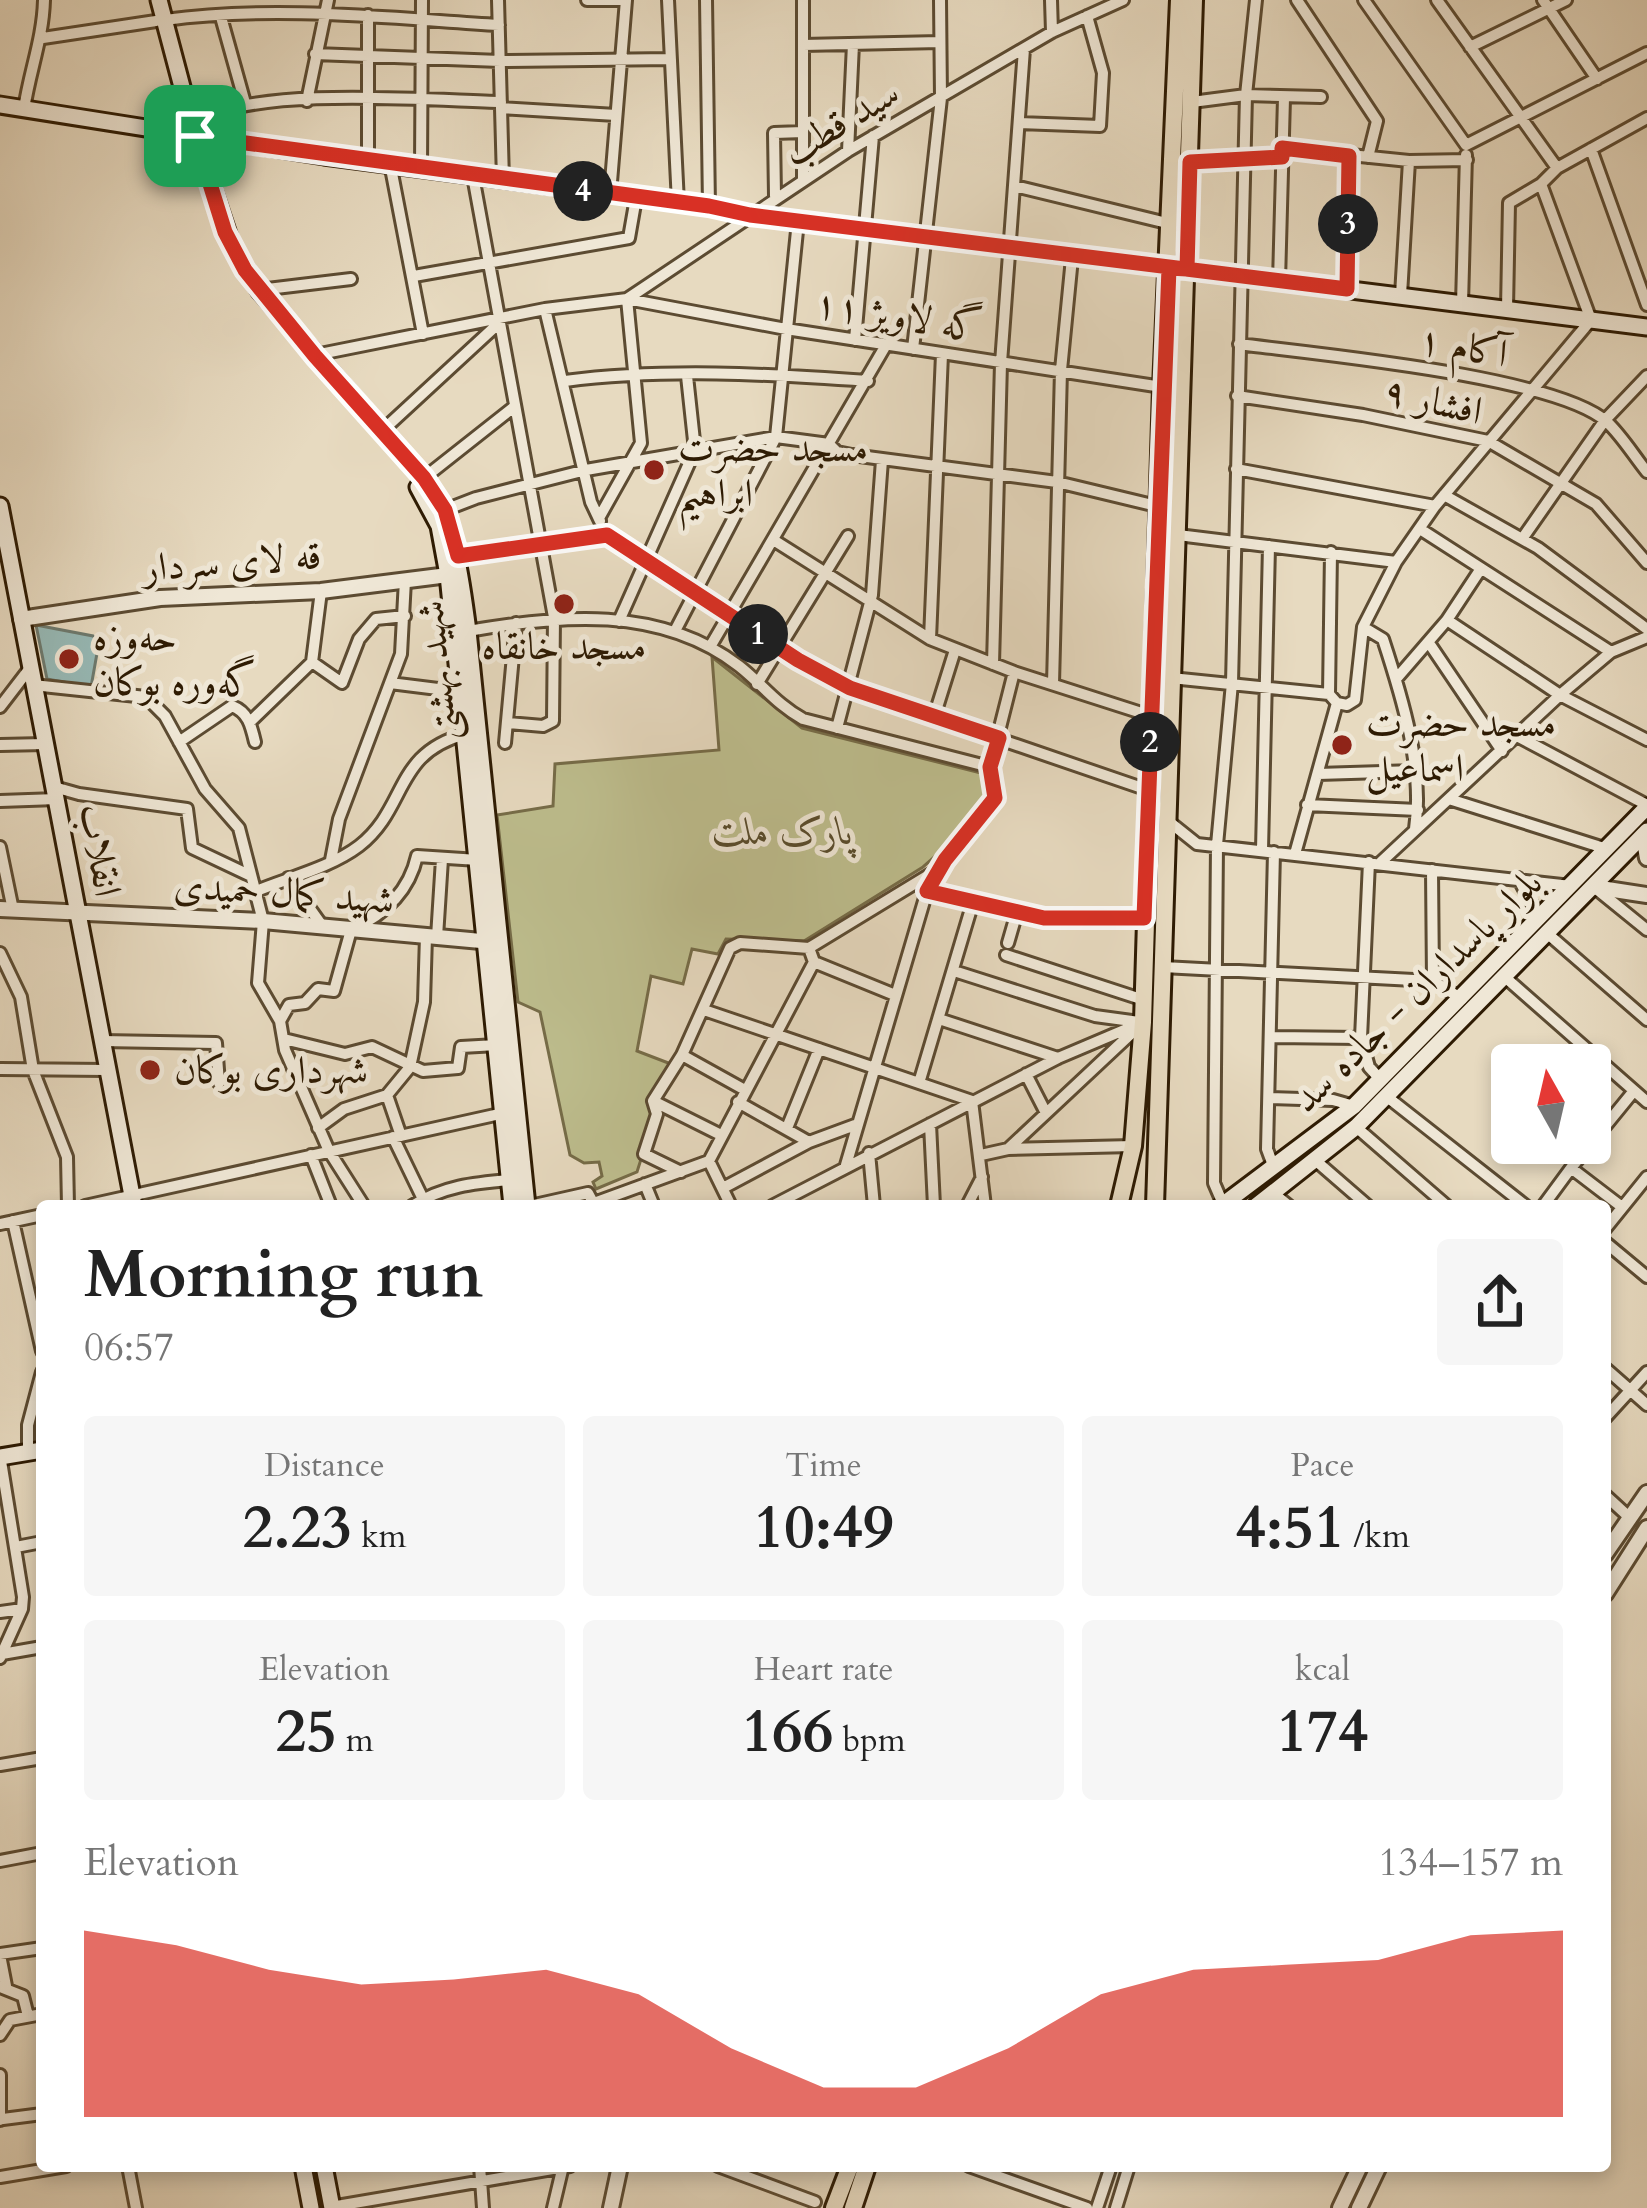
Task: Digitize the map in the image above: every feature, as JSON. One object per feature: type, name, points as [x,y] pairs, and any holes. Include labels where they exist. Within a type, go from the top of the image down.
[{"type":"main road","name":"شهید بهشتی","points":[[155,0],[211,215],[242,280],[424,495],[439,526],[492,942],[497,1045],[527,1200]]},
{"type":"main road","points":[[1155,1200],[1178,535],[1178,269],[1172,224],[1179,0]]},
{"type":"main road","points":[[1120,1200],[1133,1146],[1143,1022],[1162,387],[1190,162],[1194,0]]},
{"type":"main road","points":[[0,105],[750,215],[1647,327]]},
{"type":"main road","name":"شهید بهشتی","points":[[190,135],[225,232],[260,290],[424,478],[445,510],[458,556],[467,631],[510,1112],[511,1200]]},
{"type":"main road","name":"انقلاب","points":[[0,507],[133,1200]]},
{"type":"main road","name":"بلوار پاسداران - جاده سد","points":[[1229,1200],[1354,1106],[1450,1020],[1506,978],[1571,886],[1647,806]]},
{"type":"main road","name":"بلوار پاسداران - جاده سد","points":[[1264,1200],[1356,1127],[1450,1020],[1462,999],[1594,887],[1645,833]]},
{"type":"main road","points":[[0,1456],[35,1452]]},
{"type":"main road","points":[[304,2172],[311,2208]]},
{"type":"main road","points":[[325,2172],[332,2208]]},
{"type":"main road","points":[[834,2208],[848,2172]]},
{"type":"main road","points":[[853,2208],[865,2172]]},
{"type":"street","points":[[24,109],[31,60],[43,38],[44,0]]},
{"type":"street","points":[[214,0],[245,103]]},
{"type":"street","points":[[421,168],[422,0]]},
{"type":"street","points":[[498,0],[503,180]]},
{"type":"street","points":[[587,0],[626,0],[610,194]]},
{"type":"street","points":[[668,0],[678,202]]},
{"type":"street","points":[[706,0],[709,206]]},
{"type":"street","points":[[803,0],[803,178]]},
{"type":"street","points":[[913,349],[941,98],[940,0]]},
{"type":"street","points":[[1051,0],[1052,32]]},
{"type":"street","name":"سید قطب","points":[[315,356],[545,309],[627,299],[803,178],[1052,32],[1123,0]]},
{"type":"street","points":[[1220,1200],[1214,1183],[1217,845],[1232,683],[1246,95],[1256,0]]},
{"type":"street","points":[[1297,0],[1377,121],[1368,157]]},
{"type":"street","points":[[1364,0],[1466,145],[1462,304]]},
{"type":"street","points":[[1437,0],[1557,168]]},
{"type":"street","points":[[1470,47],[1546,4],[1566,0]]},
{"type":"street","points":[[1546,4],[1597,79]]},
{"type":"street","points":[[43,38],[304,7],[499,26]]},
{"type":"street","points":[[307,101],[328,7]]},
{"type":"street","points":[[368,15],[368,161]]},
{"type":"street","points":[[1019,123],[1100,126],[1103,73],[1087,16]]},
{"type":"street","points":[[803,45],[940,42]]},
{"type":"street","points":[[848,151],[853,44]]},
{"type":"street","points":[[993,664],[995,472],[1024,49]]},
{"type":"street","points":[[1466,145],[1647,53]]},
{"type":"street","points":[[315,54],[500,61],[671,59]]},
{"type":"street","points":[[1192,102],[1246,95],[1321,97]]},
{"type":"street","points":[[1279,281],[1285,98]]},
{"type":"street","points":[[190,135],[196,121],[245,103],[421,100],[616,115]]},
{"type":"street","points":[[227,107],[237,143]]},
{"type":"street","points":[[1507,309],[1509,203],[1557,168],[1646,122]]},
{"type":"street","points":[[775,196],[774,133],[803,132]]},
{"type":"street","points":[[855,340],[873,136]]},
{"type":"street","points":[[1591,149],[1647,305]]},
{"type":"street","points":[[1190,162],[1282,153],[1466,160]]},
{"type":"street","points":[[1347,289],[1349,156]]},
{"type":"street","points":[[1401,295],[1409,161]]},
{"type":"street","points":[[390,163],[423,334]]},
{"type":"street","points":[[473,176],[554,617],[553,721],[543,726],[508,723]]},
{"type":"street","points":[[1171,678],[1266,686],[1347,704],[1355,700],[1363,627],[1396,562],[1439,500],[1591,320],[1541,184]]},
{"type":"street","points":[[1015,186],[1172,224]]},
{"type":"street","points":[[414,276],[629,238],[636,197]]},
{"type":"street","points":[[675,632],[776,437],[798,221]]},
{"type":"street","points":[[1052,684],[1061,370],[1072,258]]},
{"type":"street","points":[[260,290],[351,279]]},
{"type":"street","points":[[599,518],[640,442],[627,299]]},
{"type":"street","name":"گه لاویژ ۱۱","points":[[627,299],[787,329],[1162,387]]},
{"type":"street","points":[[545,309],[591,502],[607,535],[779,648],[850,688],[1148,790]]},
{"type":"street","points":[[382,430],[502,320]]},
{"type":"street","name":"آکام ۱","points":[[1239,344],[1399,366],[1567,400],[1605,420],[1647,472]]},
{"type":"street","points":[[710,647],[886,345]]},
{"type":"street","points":[[930,639],[942,354]]},
{"type":"street","points":[[565,381],[634,372],[868,381]]},
{"type":"street","points":[[619,621],[694,450],[687,376]]},
{"type":"street","points":[[1522,539],[1605,420],[1647,376]]},
{"type":"street","name":"افشار ۹","points":[[1237,396],[1488,441],[1596,503],[1647,562]]},
{"type":"street","points":[[424,478],[514,407]]},
{"type":"street","points":[[445,510],[586,470],[776,437],[829,444],[837,452],[882,460],[1057,482],[1161,507]]},
{"type":"street","points":[[837,728],[870,600],[882,460]]},
{"type":"street","points":[[1236,469],[1439,500],[1522,539],[1592,585],[1647,633],[1611,652],[1375,862],[1361,1038],[1369,1066],[1380,1079]]},
{"type":"street","points":[[1420,530],[1611,652]]},
{"type":"street","points":[[458,556],[607,535]]},
{"type":"street","points":[[1178,535],[1396,562]]},
{"type":"street","points":[[757,684],[848,536]]},
{"type":"street","points":[[775,541],[930,639],[1151,716]]},
{"type":"street","points":[[1269,546],[1266,686],[1272,1037],[1267,1149],[1274,1168]]},
{"type":"street","points":[[1295,854],[1333,699],[1331,552]]},
{"type":"street","points":[[1396,679],[1447,620],[1480,570]]},
{"type":"street","name":"قه لای سردار","points":[[16,609],[321,591],[448,575]]},
{"type":"street","points":[[331,860],[338,819],[400,655],[405,580]]},
{"type":"street","points":[[250,722],[312,662],[321,591]]},
{"type":"street","points":[[312,662],[341,683],[358,639],[376,619],[405,616]]},
{"type":"street","points":[[467,631],[554,617],[619,621],[675,632],[740,667],[784,710],[990,767]]},
{"type":"street","points":[[1447,620],[1560,695],[1647,740]]},
{"type":"street","points":[[505,743],[516,623]]},
{"type":"street","points":[[1363,627],[1383,639],[1396,679],[1415,770],[1415,830]]},
{"type":"street","points":[[1429,643],[1502,751]]},
{"type":"street","points":[[934,717],[956,650]]},
{"type":"street","points":[[846,1165],[927,891],[995,798],[990,767],[1014,672]]},
{"type":"street","points":[[0,707],[32,676],[139,694],[165,716],[206,789],[239,828],[263,921],[258,983],[280,1021],[318,1128],[360,1200]]},
{"type":"street","points":[[390,683],[462,692]]},
{"type":"street","points":[[179,742],[232,706],[242,710],[250,722],[255,742]]},
{"type":"street","points":[[254,892],[357,848],[376,828],[411,766],[445,740],[466,734]]},
{"type":"street","points":[[1517,736],[1647,806]]},
{"type":"street","points":[[0,746],[45,744]]},
{"type":"street","points":[[1318,774],[1415,770]]},
{"type":"street","points":[[0,803],[56,793],[187,809],[192,848],[249,875]]},
{"type":"street","points":[[1449,799],[1607,849]]},
{"type":"street","points":[[1307,805],[1418,810]]},
{"type":"street","points":[[1167,820],[1197,844]]},
{"type":"street","points":[[1645,833],[1647,858]]},
{"type":"street","points":[[1166,855],[1197,844],[1217,845],[1571,886]]},
{"type":"street","points":[[0,847],[6,909]]},
{"type":"street","points":[[280,1021],[289,1005],[305,1003],[318,989],[334,992],[351,930],[376,919],[399,896],[412,881],[417,856],[478,860]]},
{"type":"street","points":[[318,1128],[344,1108],[387,1095],[410,1066],[424,1002],[442,859]]},
{"type":"street","points":[[681,1172],[644,1154],[657,1114],[653,1101],[682,1054],[730,948],[740,943],[808,948],[938,870]]},
{"type":"street","points":[[1432,870],[1433,981]]},
{"type":"street","points":[[288,878],[323,927]]},
{"type":"street","points":[[1518,878],[1544,926],[1647,1020]]},
{"type":"street","points":[[1594,887],[1647,895]]},
{"type":"street","points":[[1594,887],[1647,930]]},
{"type":"street","points":[[927,891],[1044,918],[1144,918]]},
{"type":"street","points":[[919,1083],[973,902]]},
{"type":"street","name":"شهید کمال حمیدی","points":[[6,909],[263,921],[492,942]]},
{"type":"street","points":[[1017,912],[1007,949],[1144,1000]]},
{"type":"street","points":[[808,948],[814,962],[895,995]]},
{"type":"street","points":[[0,953],[21,997],[33,1070],[67,1157],[68,1200]]},
{"type":"street","points":[[595,1200],[709,1161],[814,962]]},
{"type":"street","points":[[1163,968],[1433,981],[1462,999]]},
{"type":"street","points":[[954,971],[1095,1016],[1143,1022]]},
{"type":"street","points":[[1506,978],[1647,1102]]},
{"type":"street","points":[[704,1010],[972,1101]]},
{"type":"street","points":[[939,1019],[1058,1058]]},
{"type":"street","points":[[783,1200],[1058,1058],[1143,1022]]},
{"type":"street","points":[[1008,1149],[1143,1022]]},
{"type":"street","points":[[1272,1037],[1361,1038]]},
{"type":"street","points":[[284,1039],[345,1054],[372,1047],[424,1072],[458,1068],[460,1047],[497,1045]]},
{"type":"street","points":[[102,1041],[216,1043],[220,1084]]},
{"type":"street","points":[[787,1128],[819,1049]]},
{"type":"street","points":[[682,1054],[745,1090]]},
{"type":"street","points":[[0,1069],[107,1070]]},
{"type":"street","points":[[1026,1074],[1046,1113]]},
{"type":"street","points":[[1547,1200],[1633,1092]]},
{"type":"street","points":[[387,1095],[416,1200]]},
{"type":"street","points":[[1386,1096],[1518,1200]]},
{"type":"street","points":[[1269,1098],[1334,1100],[1354,1106]]},
{"type":"street","points":[[653,1101],[721,1136]]},
{"type":"street","points":[[972,1101],[985,1200]]},
{"type":"street","points":[[738,1102],[809,1142]]},
{"type":"street","points":[[137,1200],[311,1155],[510,1112]]},
{"type":"street","points":[[930,1124],[934,1200]]},
{"type":"street","points":[[723,1188],[809,1142],[856,1125]]},
{"type":"street","points":[[1356,1127],[1440,1200]]},
{"type":"street","points":[[982,1154],[1008,1149],[1133,1146]]},
{"type":"street","points":[[869,1153],[873,1200]]},
{"type":"street","points":[[311,1155],[329,1200]]},
{"type":"street","points":[[1315,1160],[1361,1200]]},
{"type":"street","points":[[709,1161],[728,1200]]},
{"type":"street","points":[[1571,1168],[1622,1207]]},
{"type":"street","points":[[971,1200],[982,1176]]},
{"type":"street","points":[[1611,1221],[1647,1177]]},
{"type":"street","points":[[422,1200],[465,1184],[509,1180]]},
{"type":"street","points":[[646,1184],[652,1200]]},
{"type":"street","points":[[804,1189],[805,1200]]},
{"type":"street","points":[[1273,1193],[1281,1200]]},
{"type":"street","points":[[7,1223],[36,1329]]},
{"type":"street","points":[[1611,1247],[1647,1277]]},
{"type":"street","points":[[1611,1412],[1647,1372]]},
{"type":"street","points":[[1611,1374],[1647,1405]]},
{"type":"street","points":[[35,1452],[28,1425],[36,1395]]},
{"type":"street","points":[[0,1456],[22,1609],[1,1656]]},
{"type":"street","points":[[1611,1545],[1647,1493]]},
{"type":"street","points":[[1611,1500],[1629,1517]]},
{"type":"street","points":[[1611,1585],[1647,1528]]},
{"type":"street","points":[[16,1547],[36,1543]]},
{"type":"street","points":[[0,1612],[22,1609]]},
{"type":"street","points":[[1,1656],[36,1648]]},
{"type":"street","points":[[0,1765],[36,1759]]},
{"type":"street","points":[[0,1861],[36,1854]]},
{"type":"street","points":[[28,2016],[23,1996],[3,1987],[0,1955],[36,1949]]},
{"type":"street","points":[[0,2035],[10,2020],[36,2015]]},
{"type":"street","points":[[0,2075],[1,2120],[36,2115]]},
{"type":"street","points":[[0,2177],[36,2171]]},
{"type":"street","points":[[129,2172],[136,2208]]},
{"type":"street","points":[[481,2172],[483,2208]]},
{"type":"street","points":[[332,2208],[532,2172]]},
{"type":"street","points":[[553,2208],[563,2172]]},
{"type":"street","points":[[611,2208],[619,2172]]},
{"type":"street","points":[[734,2172],[815,2202]]},
{"type":"street","points":[[986,2172],[1088,2208]]},
{"type":"street","points":[[1097,2208],[1109,2172]]},
{"type":"street","points":[[1116,2208],[1127,2172]]},
{"type":"street","points":[[1340,2208],[1352,2172]]},
{"type":"street","points":[[1359,2208],[1376,2172]]},
{"type":"green space","name":"پارک ملت","points":[[712,657],[802,728],[981,773],[986,801],[964,831],[923,867],[804,941],[726,939],[718,954],[692,949],[683,984],[651,976],[637,1051],[671,1064],[637,1172],[596,1189],[593,1182],[602,1176],[599,1162],[584,1163],[570,1155],[540,1012],[518,1002],[497,815],[553,806],[555,764],[719,750]]},
{"type":"water","name":"حه‌وزه گه‌وره بوکان","points":[[36,625],[93,636],[99,642],[91,687],[47,679]]},
{"type":"place","name":"مسجد حضرت ابراهیم","points":[[654,470]]},
{"type":"place","name":"مسجد خانقاه","points":[[564,604]]},
{"type":"place","name":"حه‌وزه گه‌وره بوکان","points":[[69,659]]},
{"type":"place","name":"مسجد حضرت اسماعیل","points":[[1342,745]]},
{"type":"place","name":"شهرداری بوکان","points":[[150,1070]]},
{"type":"route","points":[[195,136],[225,232],[245,270],[424,478],[445,510],[458,556],[607,535],[798,660],[850,688],[999,738],[990,767],[995,798],[945,860],[927,891],[1044,918],[1144,918],[1169,268],[1187,269],[1190,162],[1282,157],[1282,148],[1349,156],[1347,289],[1187,269],[1072,258],[195,136]]}]
